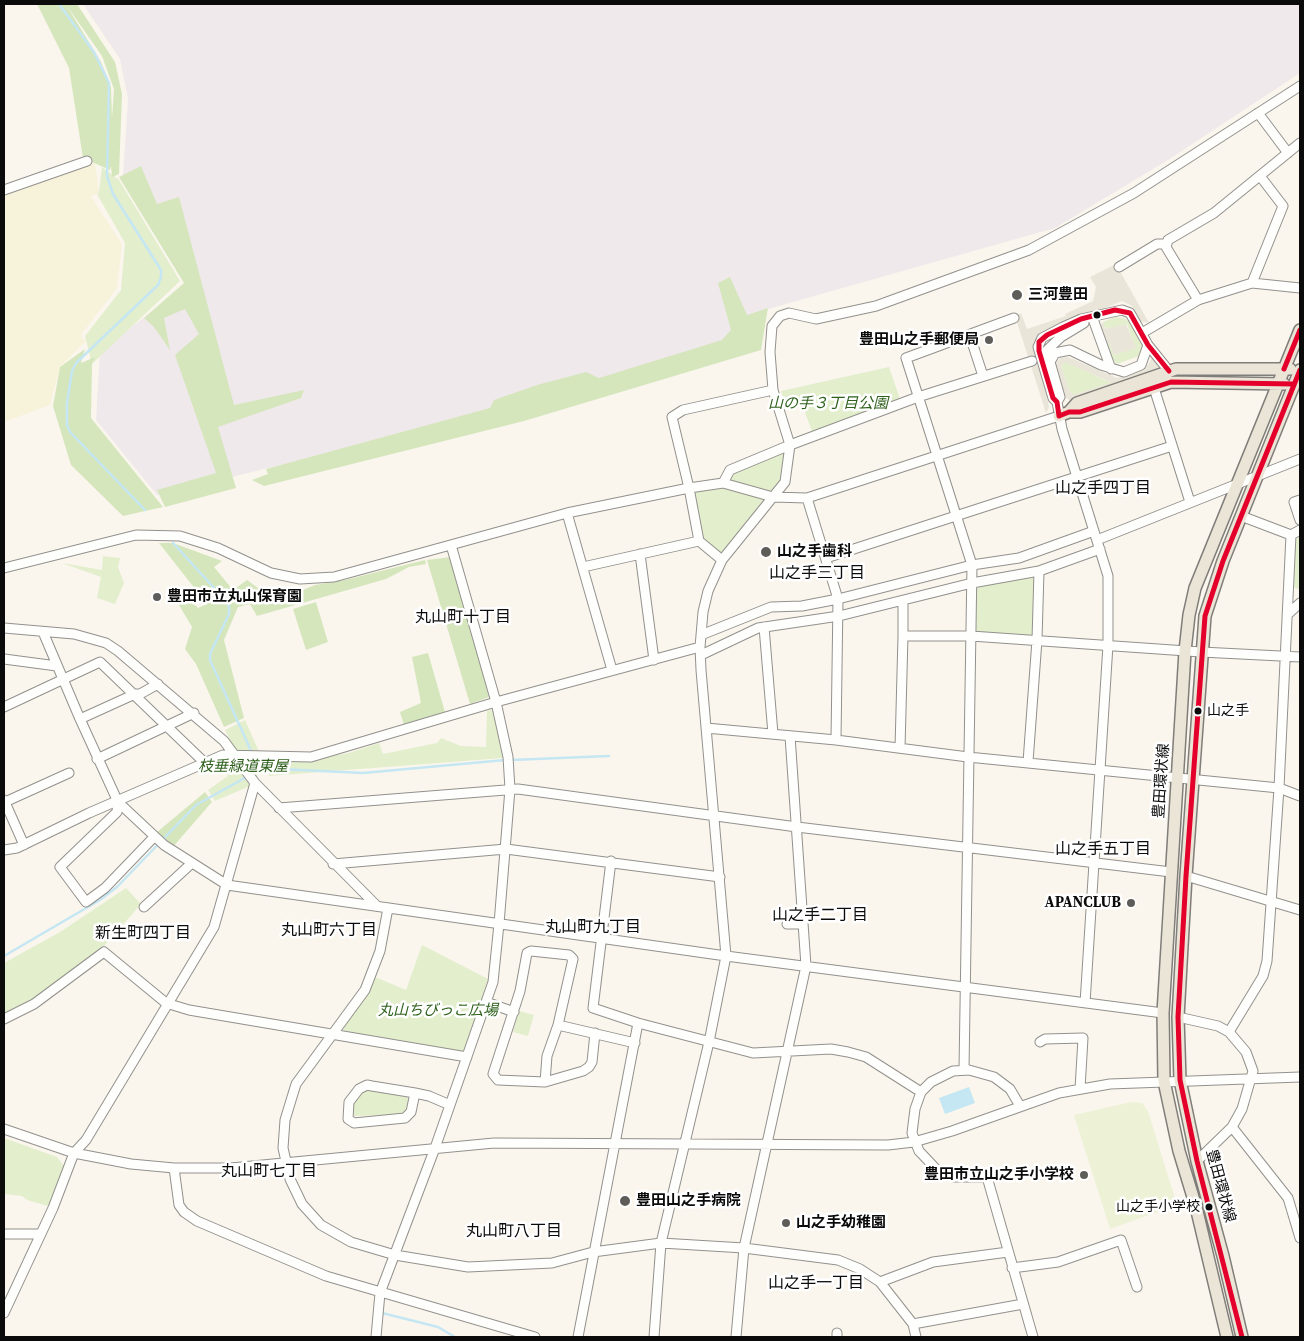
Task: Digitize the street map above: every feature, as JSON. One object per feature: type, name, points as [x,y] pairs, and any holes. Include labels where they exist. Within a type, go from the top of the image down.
[{"type":"main road","name":"豊田環状線","points":[[1227,1337],[1196,1207],[1179,1151],[1164,1081],[1163,1013],[1185,651],[1189,615],[1196,588],[1236,484],[1300,330]]},
{"type":"main road","points":[[1064,414],[1078,403],[1169,371],[1192,368],[1300,369]]},
{"type":"main road","name":"豊田環状線","points":[[1242,1337],[1223,1256],[1197,1161],[1180,1080],[1178,1017],[1186,876],[1205,616],[1212,589],[1256,477],[1297,384],[1300,369]]},
{"type":"main road","points":[[1064,414],[1080,412],[1171,382],[1297,384]]},
{"type":"street","points":[[654,1337],[660,1243],[708,1042],[726,956],[700,651],[701,635],[708,591],[722,560],[785,482],[790,446],[773,390],[770,334],[772,326],[780,316],[789,314],[816,319],[876,306],[1029,250],[1134,193],[1300,86]]},
{"type":"street","points":[[1258,113],[1288,153]]},
{"type":"street","points":[[1198,300],[1166,247],[1168,240],[1214,213],[1300,143]]},
{"type":"street","points":[[4,190],[87,161]]},
{"type":"street","points":[[1252,284],[1283,206],[1260,176]]},
{"type":"street","points":[[1119,267],[1157,244],[1167,244]]},
{"type":"street","points":[[1142,333],[1198,300],[1252,284],[1300,288]]},
{"type":"street","points":[[1085,1003],[1108,645],[1108,576],[1062,429],[1064,414],[1053,398],[1038,347],[1042,338],[1081,319],[1122,310],[1130,313],[1148,346],[1169,371]]},
{"type":"street","points":[[1043,363],[1045,352],[1061,337],[1104,314]]},
{"type":"street","points":[[964,1070],[966,846],[972,566],[906,358],[970,336],[1014,318]]},
{"type":"street","points":[[1093,319],[1111,369]]},
{"type":"street","points":[[970,336],[983,376]]},
{"type":"street","points":[[1057,402],[1060,397],[1050,362],[1055,353],[1070,350],[1111,369],[1124,372],[1141,365],[1148,346]]},
{"type":"street","points":[[723,483],[730,470],[790,446],[918,397],[1032,361]]},
{"type":"street","points":[[1154,388],[1190,502]]},
{"type":"street","points":[[722,560],[699,541],[689,488],[672,417],[684,410],[773,390]]},
{"type":"street","points":[[4,568],[136,535],[180,536],[218,548],[271,573],[300,579],[334,577],[568,513],[689,488],[723,483],[774,497],[807,498],[1064,414]]},
{"type":"street","points":[[826,558],[1172,446]]},
{"type":"street","points":[[701,635],[771,607],[802,606],[838,599],[972,566],[1027,556],[1096,535],[1190,502],[1300,459]]},
{"type":"street","points":[[807,498],[838,599],[836,740]]},
{"type":"street","points":[[1300,500],[1294,502],[1300,520]]},
{"type":"street","points":[[568,513],[612,670]]},
{"type":"street","points":[[1241,516],[1291,534],[1300,530]]},
{"type":"street","points":[[1230,1032],[1263,976],[1268,948],[1279,788],[1291,534]]},
{"type":"street","points":[[584,566],[699,541]]},
{"type":"street","points":[[376,1337],[380,1293],[435,1148],[493,982],[499,924],[510,789],[508,758],[496,702],[451,545]]},
{"type":"street","points":[[4,850],[24,845],[89,813],[205,763],[233,754],[311,757],[612,670],[700,651],[764,627],[839,616],[972,583],[1039,571],[1100,549]]},
{"type":"street","points":[[640,554],[654,660]]},
{"type":"street","points":[[1028,762],[1039,571]]},
{"type":"street","points":[[900,748],[903,601]]},
{"type":"street","points":[[1287,614],[1300,603]]},
{"type":"street","points":[[764,627],[773,734]]},
{"type":"street","points":[[4,628],[74,634],[106,643],[194,713],[224,740],[254,782],[333,864],[378,906]]},
{"type":"street","points":[[43,632],[97,759],[118,802],[158,841],[227,885],[726,956],[1163,1013]]},
{"type":"street","points":[[903,636],[971,636],[1185,651],[1300,656]]},
{"type":"street","points":[[4,659],[57,666]]},
{"type":"street","points":[[4,707],[100,662],[205,763]]},
{"type":"street","points":[[80,720],[135,694],[140,694],[158,684]]},
{"type":"street","points":[[97,759],[169,727],[194,713]]},
{"type":"street","points":[[706,728],[836,740],[968,757],[1279,788],[1300,796]]},
{"type":"street","points":[[736,1337],[744,1248],[806,966],[798,827],[790,736]]},
{"type":"street","points":[[24,845],[4,801],[69,773]]},
{"type":"street","points":[[4,1313],[41,1234],[74,1153],[86,1140],[214,926],[227,885],[254,782]]},
{"type":"street","points":[[279,808],[510,789],[798,827],[1171,872]]},
{"type":"street","points":[[118,802],[117,812],[60,867],[86,902],[158,841]]},
{"type":"street","points":[[333,864],[506,849],[611,861],[720,877]]},
{"type":"street","points":[[611,861],[593,1008],[638,1023],[754,1053],[831,1049],[866,1057],[921,1092]]},
{"type":"street","points":[[144,907],[192,863]]},
{"type":"street","points":[[1186,876],[1300,910]]},
{"type":"street","points":[[388,908],[380,952],[365,990],[303,1073],[291,1096],[283,1137],[285,1163],[290,1179],[302,1204],[320,1225],[351,1242],[395,1255],[437,1264],[485,1267],[552,1263],[593,1252],[660,1243],[744,1248],[838,1260],[880,1282],[913,1324],[916,1337]]},
{"type":"street","points":[[787,924],[803,924]]},
{"type":"street","points":[[545,1082],[547,1056],[558,1025],[573,960],[569,955],[531,951],[527,953],[520,991],[493,1074],[498,1080],[545,1082],[582,1071],[589,1067],[592,1062],[595,1034]]},
{"type":"street","points":[[4,1019],[34,1004],[104,952],[166,1004],[189,1010],[332,1036],[467,1058]]},
{"type":"street","points":[[486,1002],[514,1012]]},
{"type":"street","points":[[1178,1017],[1218,1026],[1230,1032],[1240,1043],[1251,1062],[1252,1078],[1242,1109],[1232,1127],[1197,1161]]},
{"type":"street","points":[[578,1337],[638,1023]]},
{"type":"street","points":[[558,1025],[635,1043]]},
{"type":"street","points":[[1040,1042],[1045,1039],[1083,1038],[1080,1089]]},
{"type":"street","points":[[1020,1106],[1010,1090],[998,1080],[981,1073],[964,1070],[942,1076],[921,1092],[914,1109],[912,1124],[914,1142],[924,1159],[945,1175],[961,1178],[987,1177],[1033,1337]]},
{"type":"street","points":[[4,1129],[74,1153],[131,1164],[174,1168],[231,1168],[494,1143],[888,1145],[914,1142],[952,1131],[1059,1093],[1080,1089],[1122,1083],[1300,1077]]},
{"type":"street","points":[[415,1093],[411,1112],[405,1118],[354,1123],[348,1119],[349,1102],[361,1087],[372,1086],[415,1093],[430,1096],[450,1105]]},
{"type":"street","points":[[1232,1127],[1288,1198],[1300,1238]]},
{"type":"street","points":[[174,1168],[176,1197],[179,1205],[184,1212],[197,1221],[326,1276],[535,1337]]},
{"type":"street","points":[[4,1234],[41,1234]]},
{"type":"street","points":[[1012,1268],[1058,1262],[1121,1240],[1137,1286]]},
{"type":"street","points":[[880,1282],[933,1262],[1008,1252]]},
{"type":"street","points":[[913,1324],[1023,1304]]},
{"type":"shaded area","points":[[83,4],[1300,4],[1300,73],[1168,160],[1055,228],[747,315],[752,351],[157,495],[96,420],[100,350],[188,285],[155,226],[130,195],[123,176],[128,99],[120,59]]},
{"type":"shaded area","points":[[95,163],[99,192],[91,197],[122,244],[117,288],[83,332],[81,337],[86,341],[60,367],[50,405],[4,422],[4,194]]},
{"type":"shaded area","points":[[1116,264],[1149,323],[1139,321],[1132,306],[1122,301],[1039,336],[1034,342],[1034,350],[1045,385],[1049,407],[1046,413],[1015,316],[1021,313],[1027,329],[1066,316],[1065,314],[1093,301],[1096,287],[1090,277]]},
{"type":"shaded area","points":[[1103,322],[1105,329],[1126,324],[1136,348],[1114,355],[1109,343],[1105,344],[1099,327]]},
{"type":"shaded area","points":[[1154,355],[1161,370],[1072,401],[1066,398],[1055,365],[1060,358],[1068,357],[1117,378],[1145,369]],"holes":[[[1065,362],[1110,382],[1077,394],[1072,394],[1061,366]]]},
{"type":"green space","points":[[37,4],[77,4],[115,62],[122,94],[119,174],[112,177],[111,166],[110,170],[83,158],[69,68]],"holes":[[[67,6],[102,56],[114,89],[112,118],[111,87],[101,62]]]},
{"type":"green space","points":[[141,166],[157,204],[179,197],[234,405],[304,390],[301,398],[218,427],[236,488],[165,507],[157,490],[216,473],[175,355],[199,334],[185,309],[164,318],[170,350],[154,327],[144,318],[184,283],[119,177]]},
{"type":"green space","points":[[102,167],[119,180],[180,281],[92,364],[85,336],[121,290],[125,243],[97,194],[99,192]]},
{"type":"green space","points":[[730,277],[747,315],[768,308],[761,350],[524,421],[264,486],[252,480],[268,474],[266,469],[490,408],[494,400],[537,385],[586,372],[599,378],[722,340],[731,330],[718,283]]},
{"type":"green space","points":[[1115,317],[1124,318],[1132,324],[1143,347],[1142,355],[1117,364],[1111,358],[1105,344],[1109,342],[1114,355],[1135,348],[1127,324],[1105,329],[1103,322]]},
{"type":"green space","points":[[85,349],[81,363],[95,357],[92,364],[91,418],[163,507],[123,516],[71,465],[53,406],[60,367]]},
{"type":"green space","points":[[1065,361],[1111,383],[1072,394],[1061,366]]},
{"type":"green space","name":"山の手３丁目公園","points":[[889,367],[900,399],[813,434],[803,407],[787,409],[781,391]]},
{"type":"green space","points":[[786,451],[781,479],[722,555],[703,539],[693,490],[723,486],[732,472]]},
{"type":"green space","points":[[1300,535],[1300,590],[1292,586],[1295,540]]},
{"type":"green space","points":[[159,543],[173,543],[222,561],[214,567],[233,590],[247,580],[276,601],[315,585],[345,580],[425,560],[426,564],[409,567],[386,579],[257,616],[250,604],[238,607],[224,640],[244,718],[224,727],[196,664],[185,649],[192,627],[179,605],[187,597],[198,608],[207,604]]},
{"type":"green space","points":[[103,556],[120,558],[118,567],[124,583],[115,604],[97,598],[101,577],[62,563],[102,570]]},
{"type":"green space","points":[[451,557],[489,697],[470,704],[427,560]]},
{"type":"green space","points":[[1036,574],[1035,639],[973,634],[974,585]]},
{"type":"green space","points":[[316,602],[328,642],[306,650],[293,609]]},
{"type":"green space","points":[[428,653],[445,712],[404,725],[400,712],[421,703],[412,657]]},
{"type":"green space","points":[[495,710],[503,758],[269,776],[269,763],[305,761],[349,753],[379,743],[383,754],[437,743],[441,738],[461,746],[486,747],[487,711]]},
{"type":"green space","name":"枝垂緑道東屋","points":[[245,720],[265,765],[250,786],[215,801],[208,790],[228,776],[222,762],[235,750],[225,730]]},
{"type":"green space","points":[[205,792],[212,802],[172,848],[156,833]]},
{"type":"green space","points":[[126,888],[141,904],[104,946],[34,1001],[4,1015],[4,963],[60,932]]},
{"type":"green space","name":"丸山ちびっこ広場","points":[[422,945],[488,979],[465,1050],[459,1053],[345,1034],[343,1029],[368,992],[375,977],[406,990]]},
{"type":"green space","points":[[519,1011],[534,1015],[528,1036],[513,1032]]},
{"type":"green space","points":[[367,1090],[407,1097],[410,1102],[407,1111],[394,1115],[354,1116],[351,1107],[361,1092]]},
{"type":"green space","points":[[1131,1102],[1142,1103],[1148,1111],[1177,1205],[1110,1229],[1074,1115]]},
{"type":"green space","points":[[4,1138],[57,1157],[64,1166],[48,1206],[27,1200],[22,1196],[4,1194]]},
{"type":"water","points":[[969,1087],[975,1103],[945,1114],[939,1098]]},
{"type":"waterway","points":[[59,4],[94,52],[109,83],[107,176],[113,194],[161,270],[158,285],[76,363],[72,371],[67,403],[67,425],[70,432],[145,510]]},
{"type":"waterway","points":[[173,543],[226,601],[229,607],[229,614],[210,654],[210,660],[252,753]]},
{"type":"waterway","points":[[511,760],[609,756]]},
{"type":"waterway","points":[[254,758],[258,768]]},
{"type":"waterway","points":[[4,956],[100,900],[117,887],[196,805],[243,779],[258,768],[363,773],[505,760]]},
{"type":"waterway","points":[[382,1313],[438,1327],[455,1337]]},
{"type":"transit line","points":[[1059,416],[1057,402],[1053,398],[1039,351],[1039,342],[1047,335],[1081,319],[1115,310],[1130,313],[1148,345],[1169,371]]},
{"type":"transit line","points":[[1284,369],[1300,330]]},
{"type":"transit line","points":[[1242,1337],[1197,1161],[1180,1080],[1178,1017],[1186,876],[1205,616],[1223,561],[1300,370]]},
{"type":"transit line","points":[[1059,416],[1069,412],[1080,412],[1171,382],[1294,384]]},
{"type":"place","name":"三河豊田","points":[[1017,295]]},
{"type":"place","name":"豊田山之手郵便局","points":[[989,340]]},
{"type":"place","name":"山之手歯科","points":[[766,552]]},
{"type":"place","name":"豊田市立丸山保育園","points":[[157,597]]},
{"type":"place","name":"山之手","points":[[1198,711]]},
{"type":"place","name":"APANCLUB","points":[[1131,903]]},
{"type":"place","name":"豊田市立山之手小学校","points":[[1084,1175]]},
{"type":"place","name":"豊田山之手病院","points":[[625,1201]]},
{"type":"place","name":"山之手小学校","points":[[1209,1207]]},
{"type":"place","name":"山之手幼稚園","points":[[786,1223]]},
{"type":"district","name":"山之手四丁目","points":[[1103,489]]},
{"type":"district","name":"山之手三丁目","points":[[817,574]]},
{"type":"district","name":"丸山町十丁目","points":[[463,618]]},
{"type":"district","name":"山之手五丁目","points":[[1103,850]]},
{"type":"district","name":"山之手二丁目","points":[[820,916]]},
{"type":"district","name":"丸山町九丁目","points":[[593,928]]},
{"type":"district","name":"丸山町六丁目","points":[[329,931]]},
{"type":"district","name":"新生町四丁目","points":[[143,934]]},
{"type":"district","name":"丸山町七丁目","points":[[269,1172]]},
{"type":"district","name":"丸山町八丁目","points":[[514,1232]]},
{"type":"district","name":"山之手一丁目","points":[[816,1284]]}]
